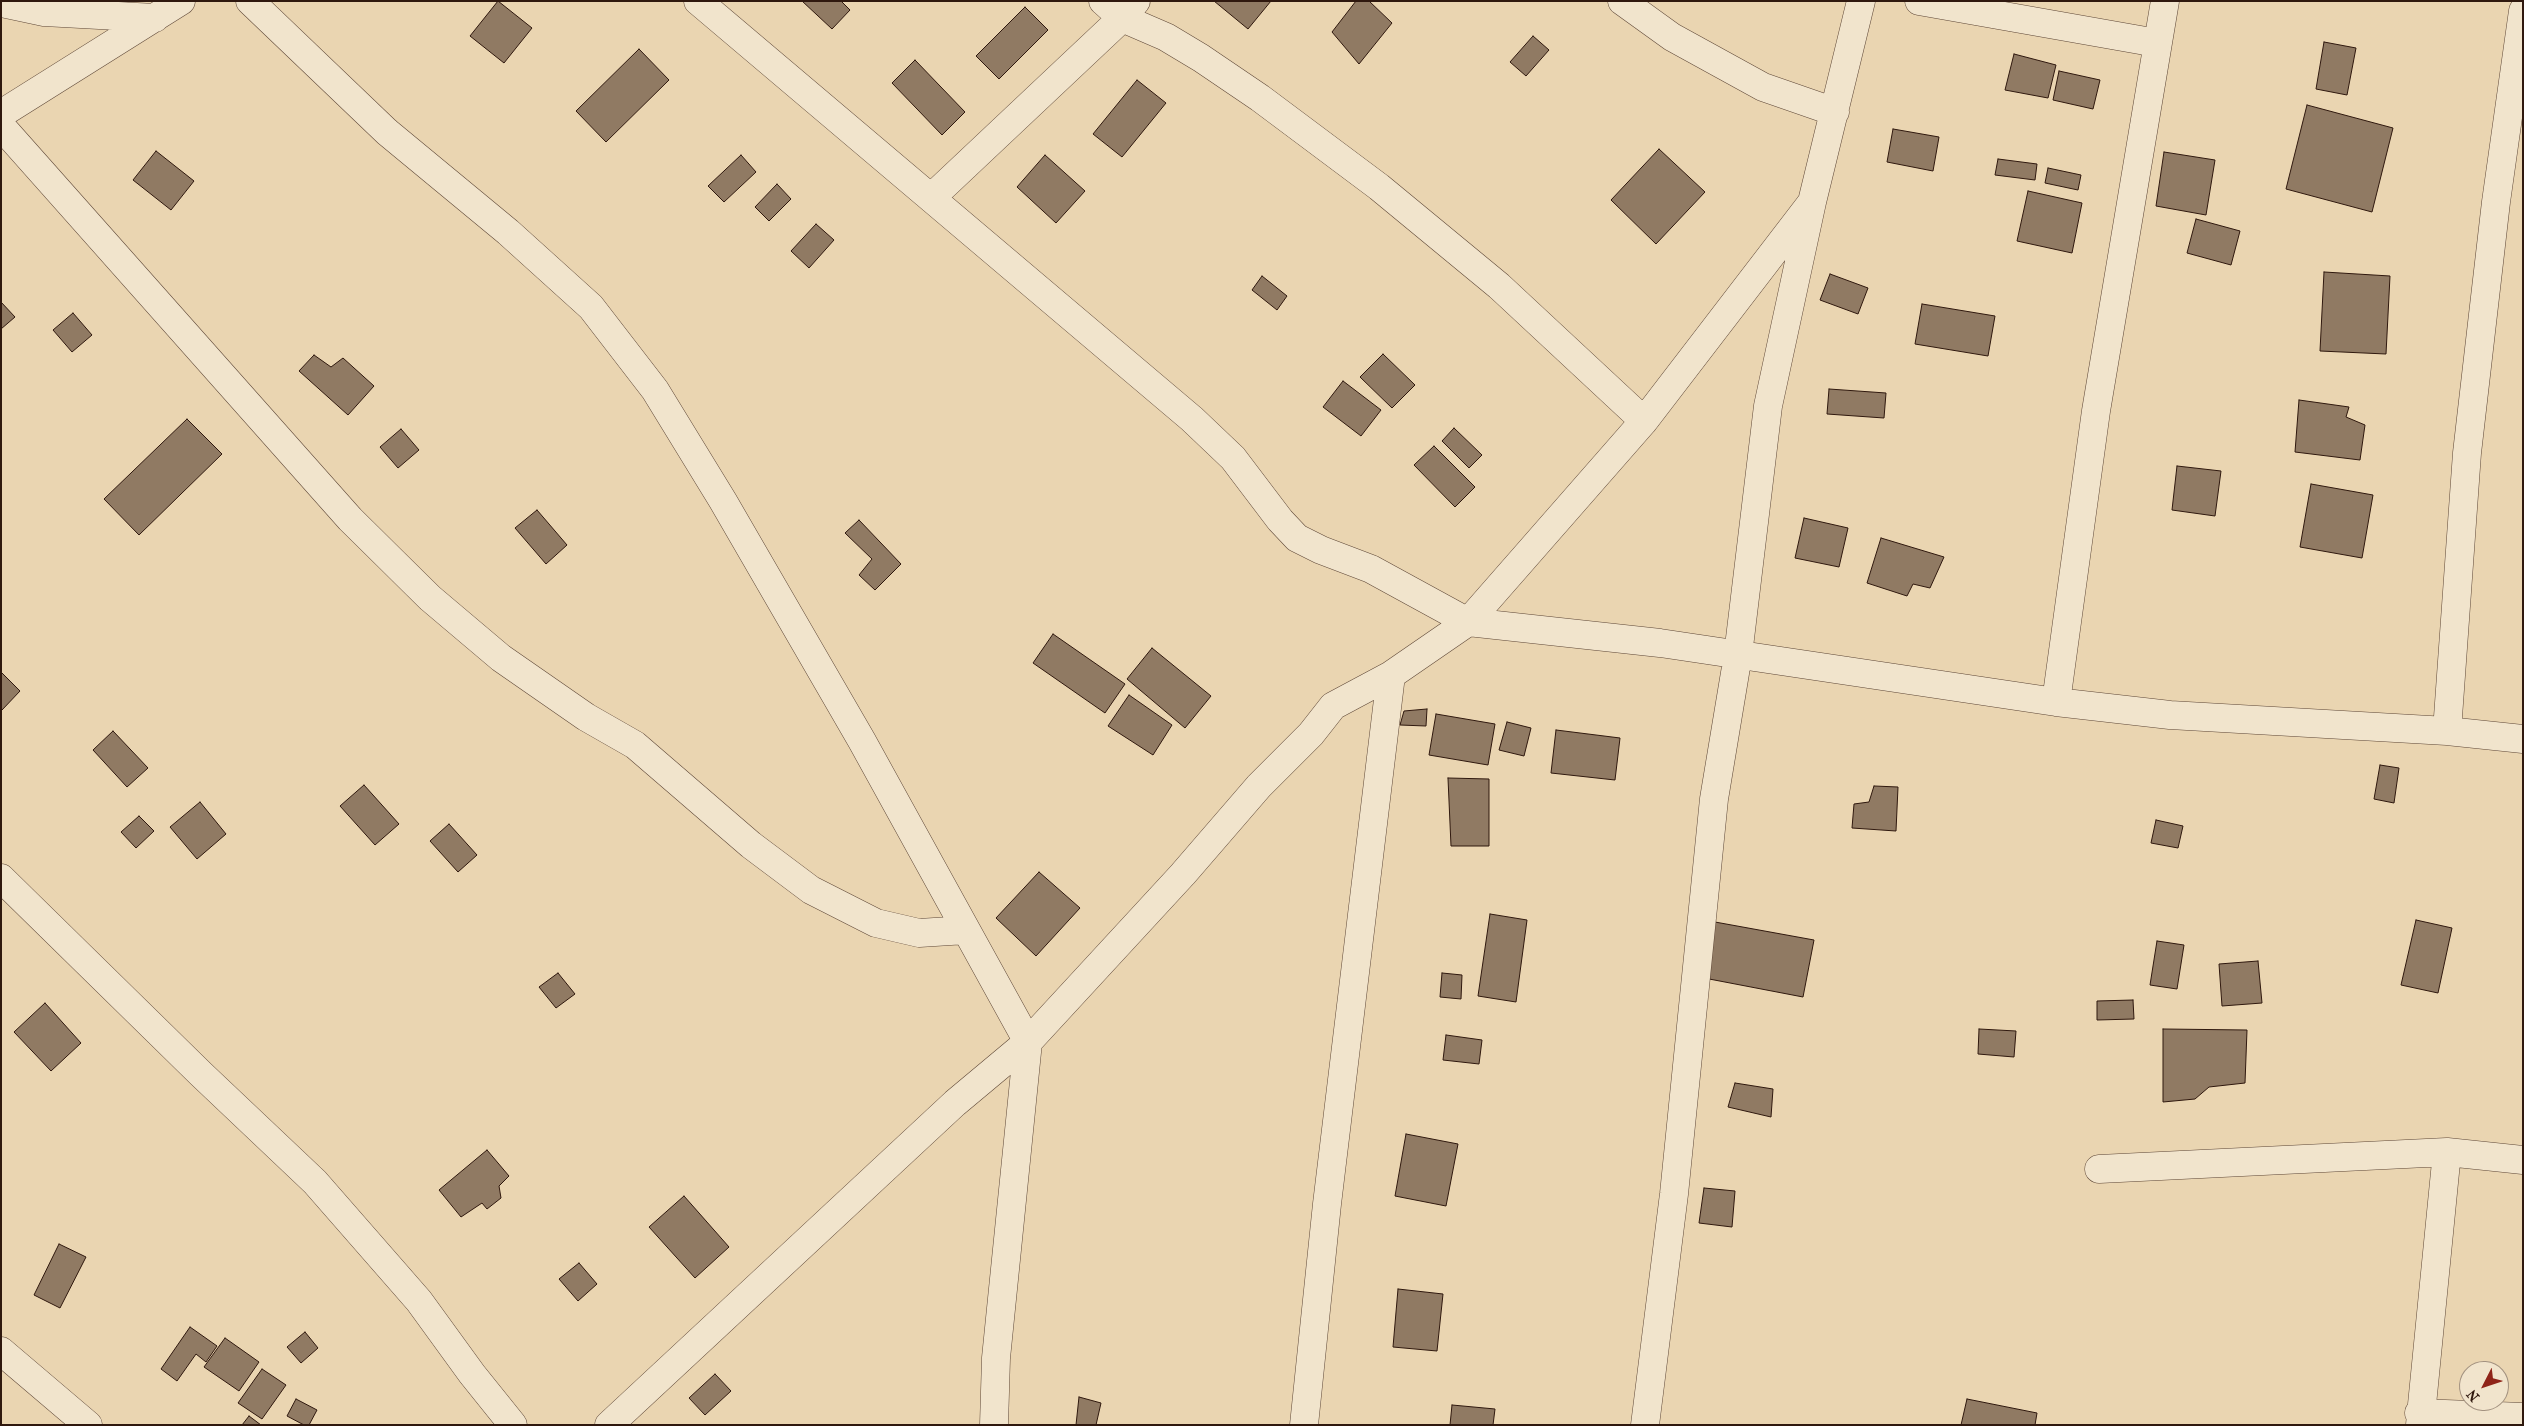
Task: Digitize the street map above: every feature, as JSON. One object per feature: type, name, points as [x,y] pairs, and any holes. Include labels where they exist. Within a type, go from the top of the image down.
[{"type":"street","points":[[1,114],[181,1]]},
{"type":"street","points":[[250,1],[386,132],[508,232],[590,307],[655,390],[723,502],[867,749],[1028,1042],[996,1358],[994,1425]]},
{"type":"street","points":[[698,1],[932,197],[1206,432],[1233,458],[1280,520],[1297,538],[1321,550],[1372,569],[1468,622],[1660,643],[2056,702],[2170,715],[2447,731],[2523,739]]},
{"type":"street","points":[[1622,1],[1672,38],[1762,87],[1835,112]]},
{"type":"street","points":[[1645,1425],[1674,1194],[1714,799],[1738,655],[1768,406],[1812,202],[1861,1]]},
{"type":"street","points":[[1919,1],[2158,43]]},
{"type":"street","points":[[2056,702],[2096,411],[2165,1]]},
{"type":"street","points":[[1,3],[44,12],[155,18]]},
{"type":"street","points":[[932,197],[1121,7],[1260,98],[1378,187],[1499,286],[1644,421]]},
{"type":"street","points":[[2447,731],[2467,454],[2496,202],[2521,40],[2523,11]]},
{"type":"street","points":[[1,126],[350,519],[430,598],[501,658],[586,717],[634,745],[751,845],[811,890],[876,923],[919,933],[966,930]]},
{"type":"street","points":[[609,1425],[955,1103],[1028,1042],[1178,880],[1259,786],[1311,734],[1333,706],[1391,675],[1468,622],[1644,421],[1716,329],[1759,268],[1812,202]]},
{"type":"street","points":[[1304,1425],[1328,1194],[1391,675]]},
{"type":"street","points":[[1,878],[200,1074],[315,1182],[419,1301],[472,1374],[513,1425]]},
{"type":"street","points":[[2447,1152],[2419,1419],[2523,1417]]},
{"type":"street","points":[[2099,1169],[2447,1152],[2523,1160]]},
{"type":"street","points":[[1,1351],[88,1425]]},
{"type":"building","points":[[498,1],[532,28],[504,63],[470,36]]},
{"type":"building","points":[[802,1],[841,1],[850,10],[832,29]]},
{"type":"building","points":[[1214,1],[1271,1],[1248,29]]},
{"type":"building","points":[[1356,1],[1369,1],[1392,23],[1359,64],[1332,32]]},
{"type":"building","points":[[1025,7],[1048,30],[999,79],[976,56]]},
{"type":"building","points":[[1533,36],[1549,50],[1526,76],[1510,62]]},
{"type":"building","points":[[2324,42],[2356,48],[2347,95],[2316,89]]},
{"type":"building","points":[[639,49],[669,80],[606,142],[576,111]]},
{"type":"building","points":[[2014,54],[2056,65],[2048,98],[2005,90]]},
{"type":"building","points":[[915,60],[965,112],[942,135],[892,83]]},
{"type":"building","points":[[2059,71],[2100,80],[2093,109],[2053,100]]},
{"type":"building","points":[[1137,80],[1166,103],[1122,157],[1093,134]]},
{"type":"building","points":[[2307,105],[2393,128],[2372,212],[2286,189]]},
{"type":"building","points":[[1893,129],[1939,137],[1933,171],[1887,162]]},
{"type":"building","points":[[1659,149],[1705,192],[1656,244],[1611,200]]},
{"type":"building","points":[[156,151],[194,181],[171,210],[133,180]]},
{"type":"building","points":[[2164,152],[2215,160],[2206,215],[2156,206]]},
{"type":"building","points":[[741,155],[756,172],[724,202],[708,186]]},
{"type":"building","points":[[1045,155],[1085,191],[1056,223],[1017,187]]},
{"type":"building","points":[[1998,159],[2037,164],[2035,180],[1995,175]]},
{"type":"building","points":[[2048,168],[2081,175],[2078,190],[2045,183]]},
{"type":"building","points":[[777,184],[791,199],[769,221],[755,207]]},
{"type":"building","points":[[2028,191],[2082,203],[2072,253],[2017,241]]},
{"type":"building","points":[[2196,219],[2240,231],[2231,265],[2187,253]]},
{"type":"building","points":[[816,224],[834,240],[809,268],[791,251]]},
{"type":"building","points":[[2324,272],[2390,276],[2386,354],[2320,351]]},
{"type":"building","points":[[1830,274],[1868,288],[1858,314],[1820,300]]},
{"type":"building","points":[[1262,276],[1287,296],[1277,310],[1252,290]]},
{"type":"building","points":[[1,302],[15,317],[1,329]]},
{"type":"building","points":[[1922,304],[1995,316],[1988,356],[1915,344]]},
{"type":"building","points":[[73,313],[92,335],[72,352],[53,330]]},
{"type":"building","points":[[1383,354],[1415,385],[1392,408],[1360,377]]},
{"type":"building","points":[[314,355],[331,367],[343,358],[374,386],[348,415],[299,371]]},
{"type":"building","points":[[1343,381],[1381,410],[1361,436],[1323,407]]},
{"type":"building","points":[[1829,389],[1886,393],[1884,418],[1827,414]]},
{"type":"building","points":[[2299,400],[2349,407],[2346,417],[2365,425],[2360,460],[2295,452]]},
{"type":"building","points":[[187,419],[222,454],[139,535],[104,499]]},
{"type":"building","points":[[1454,428],[1482,455],[1469,468],[1442,441]]},
{"type":"building","points":[[401,429],[419,450],[398,468],[380,447]]},
{"type":"building","points":[[1434,446],[1475,487],[1455,507],[1414,465]]},
{"type":"building","points":[[2177,466],[2221,471],[2215,516],[2172,510]]},
{"type":"building","points":[[2311,484],[2373,495],[2362,558],[2300,547]]},
{"type":"building","points":[[537,510],[567,545],[546,564],[515,528]]},
{"type":"building","points":[[1804,518],[1848,528],[1839,567],[1795,558]]},
{"type":"building","points":[[859,520],[901,564],[875,590],[859,575],[872,559],[845,533]]},
{"type":"building","points":[[1881,538],[1944,557],[1930,588],[1913,584],[1907,596],[1867,583]]},
{"type":"building","points":[[1053,634],[1125,684],[1105,713],[1033,663]]},
{"type":"building","points":[[1152,648],[1211,696],[1185,728],[1127,679]]},
{"type":"building","points":[[1,672],[20,691],[2,710],[1,709]]},
{"type":"building","points":[[1129,695],[1172,725],[1153,755],[1108,726]]},
{"type":"building","points":[[1427,709],[1426,726],[1400,725],[1404,711]]},
{"type":"building","points":[[1436,714],[1495,724],[1488,765],[1429,755]]},
{"type":"building","points":[[1507,722],[1531,728],[1524,756],[1499,750]]},
{"type":"building","points":[[1556,730],[1620,738],[1615,780],[1551,773]]},
{"type":"building","points":[[113,731],[148,768],[127,787],[93,750]]},
{"type":"building","points":[[2380,765],[2399,768],[2394,803],[2374,799]]},
{"type":"building","points":[[1448,778],[1489,779],[1489,846],[1451,846]]},
{"type":"building","points":[[364,785],[399,824],[375,845],[340,806]]},
{"type":"building","points":[[1874,786],[1898,787],[1896,831],[1852,828],[1854,804],[1869,802]]},
{"type":"building","points":[[200,802],[226,834],[197,859],[170,827]]},
{"type":"building","points":[[139,816],[154,831],[136,848],[121,832]]},
{"type":"building","points":[[2156,820],[2183,826],[2178,848],[2151,843]]},
{"type":"building","points":[[449,824],[477,855],[458,872],[430,841]]},
{"type":"building","points":[[1039,872],[1080,908],[1036,956],[996,918]]},
{"type":"building","points":[[1490,914],[1527,920],[1516,1002],[1478,996]]},
{"type":"building","points":[[2416,920],[2452,928],[2438,993],[2401,985]]},
{"type":"building","points":[[1715,922],[1814,940],[1803,997],[1704,978]]},
{"type":"building","points":[[2157,941],[2184,945],[2177,989],[2150,985]]},
{"type":"building","points":[[2258,961],[2262,1003],[2222,1006],[2219,964]]},
{"type":"building","points":[[558,973],[575,994],[556,1008],[539,987]]},
{"type":"building","points":[[1442,973],[1462,975],[1461,999],[1440,997]]},
{"type":"building","points":[[2133,1000],[2134,1019],[2097,1020],[2097,1001]]},
{"type":"building","points":[[45,1003],[81,1043],[51,1071],[14,1032]]},
{"type":"building","points":[[1979,1029],[2016,1031],[2014,1057],[1978,1054]]},
{"type":"building","points":[[2163,1029],[2247,1030],[2245,1083],[2209,1087],[2195,1099],[2163,1102]]},
{"type":"building","points":[[1446,1035],[1482,1040],[1479,1064],[1443,1060]]},
{"type":"building","points":[[1735,1083],[1773,1089],[1771,1117],[1728,1107]]},
{"type":"building","points":[[1406,1134],[1458,1144],[1446,1206],[1395,1196]]},
{"type":"building","points":[[487,1150],[509,1176],[499,1186],[501,1198],[487,1209],[482,1203],[461,1217],[439,1190]]},
{"type":"building","points":[[1704,1188],[1735,1191],[1732,1227],[1699,1223]]},
{"type":"building","points":[[684,1196],[729,1247],[695,1278],[649,1227]]},
{"type":"building","points":[[59,1244],[86,1257],[60,1308],[34,1295]]},
{"type":"building","points":[[579,1263],[597,1284],[578,1301],[559,1279]]},
{"type":"building","points":[[1398,1289],[1443,1294],[1437,1351],[1393,1347]]},
{"type":"building","points":[[190,1327],[217,1346],[206,1362],[196,1354],[177,1381],[161,1369]]},
{"type":"building","points":[[305,1332],[318,1348],[301,1363],[287,1347]]},
{"type":"building","points":[[225,1338],[259,1362],[239,1391],[204,1367]]},
{"type":"building","points":[[262,1369],[286,1385],[262,1419],[238,1403]]},
{"type":"building","points":[[715,1374],[731,1391],[705,1415],[689,1398]]},
{"type":"building","points":[[1079,1397],[1101,1403],[1096,1425],[1076,1425]]},
{"type":"building","points":[[296,1399],[317,1410],[309,1425],[304,1425],[287,1416]]},
{"type":"building","points":[[1967,1399],[2037,1413],[2035,1425],[1961,1425]]},
{"type":"building","points":[[1452,1405],[1495,1409],[1493,1425],[1450,1425]]},
{"type":"building","points":[[249,1416],[261,1425],[242,1425]]}]
